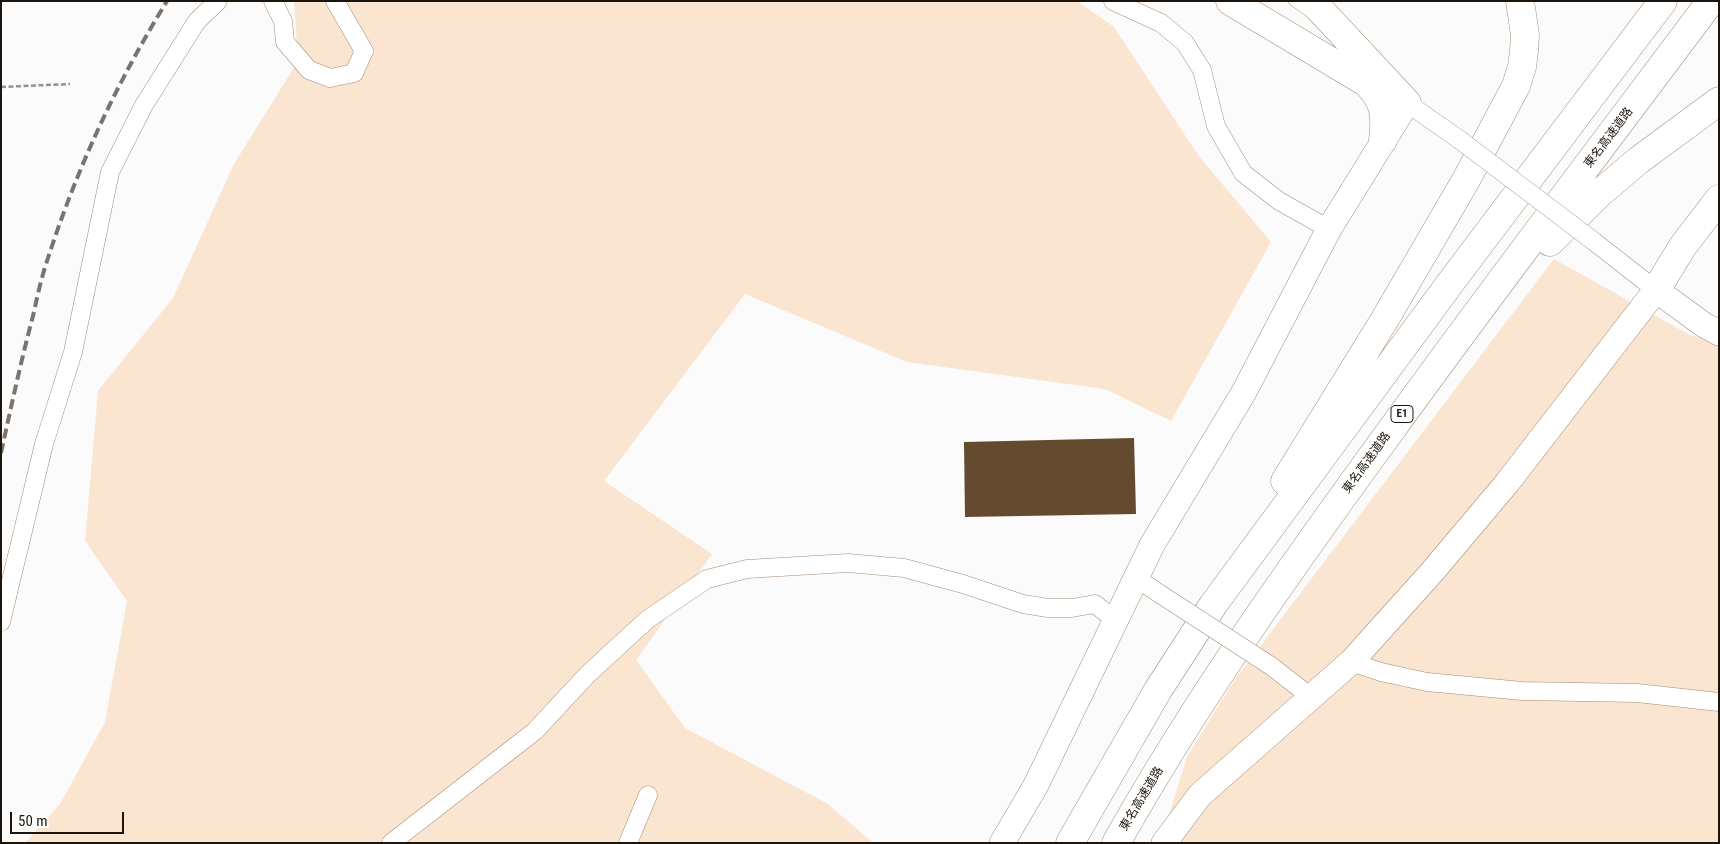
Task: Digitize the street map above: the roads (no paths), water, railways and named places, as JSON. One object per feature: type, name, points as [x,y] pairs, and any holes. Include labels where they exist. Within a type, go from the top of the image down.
[{"type":"highway","points":[[1230,1],[1367,83],[1376,92],[1385,113],[1383,140]]},
{"type":"highway","points":[[1070,843],[1158,690],[1212,605],[1462,188],[1516,86],[1522,67],[1524,18],[1520,1]]},
{"type":"highway","points":[[1212,605],[1454,278],[1663,1]]},
{"type":"highway","name":"東名高速道路","points":[[1116,843],[1205,695],[1298,557],[1427,380],[1711,1]]},
{"type":"highway","points":[[1318,8],[1407,103]]},
{"type":"highway","points":[[1427,380],[1548,244],[1601,192],[1640,160],[1719,101]]},
{"type":"highway","points":[[1656,290],[1683,246],[1719,198]]},
{"type":"highway","points":[[1656,290],[1708,225],[1719,216]]},
{"type":"street","points":[[1,622],[44,444],[73,352],[110,172],[149,97],[197,21],[218,1]]},
{"type":"street","points":[[273,1],[283,21],[285,42],[309,70],[330,78],[354,74],[364,51],[336,1]]},
{"type":"street","points":[[1113,1],[1161,23],[1185,43],[1202,70],[1216,126],[1243,173],[1279,201],[1329,229]]},
{"type":"street","points":[[1002,843],[1036,784],[1152,545],[1244,392],[1329,229],[1407,103],[1460,140],[1656,290],[1704,325],[1719,333]]},
{"type":"street","points":[[1164,843],[1200,795],[1351,662],[1432,572],[1506,483],[1656,290]]},
{"type":"street","points":[[391,843],[534,731],[588,674],[648,619],[707,579],[747,569],[848,563],[904,568],[963,584],[1023,604],[1048,608],[1064,608],[1094,604],[1115,620]]},
{"type":"street","points":[[1136,578],[1271,666],[1311,697]]},
{"type":"street","points":[[1351,662],[1381,672],[1427,682],[1522,691],[1637,692],[1719,702]]},
{"type":"street","points":[[628,843],[648,794]]},
{"type":"lane","points":[[1293,1],[1313,14],[1318,8]]},
{"type":"railway","points":[[1,453],[41,282],[71,193],[99,127],[148,32],[167,1]]}]
